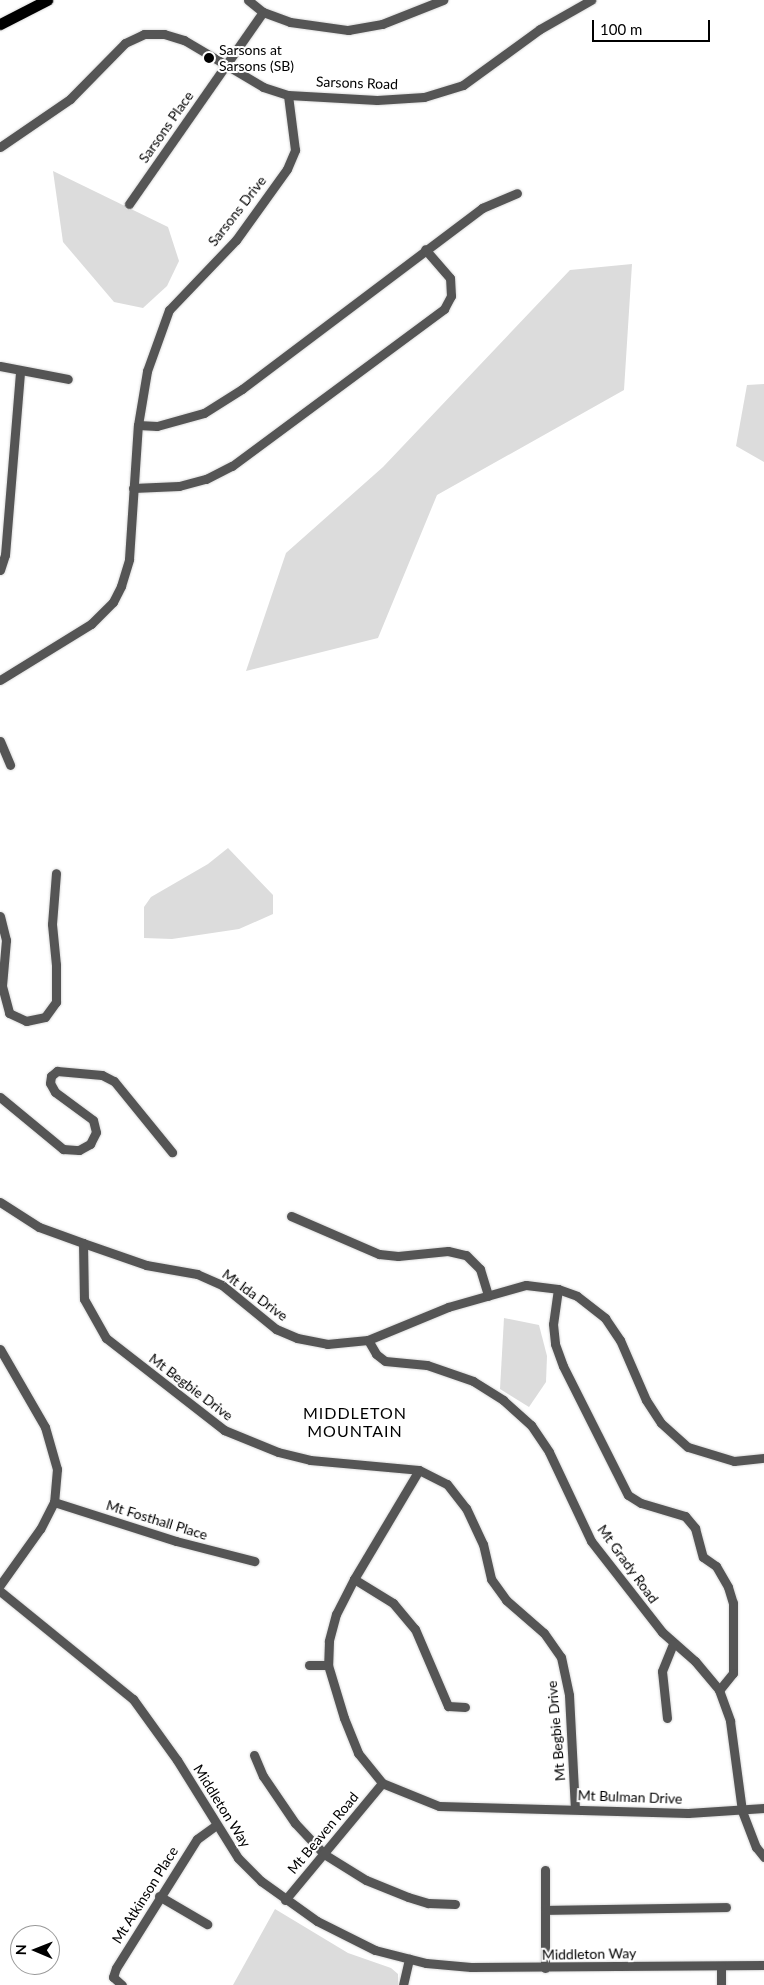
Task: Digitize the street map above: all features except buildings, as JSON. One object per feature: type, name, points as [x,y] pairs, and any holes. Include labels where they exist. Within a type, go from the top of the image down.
[{"type":"main road","points":[[0,24],[47,0]]},
{"type":"street","points":[[248,0],[263,12],[318,28],[348,30],[382,24],[443,0]]},
{"type":"street","name":"Sarsons Road","points":[[0,147],[70,99],[111,54],[134,38],[154,34],[173,36],[262,87],[288,94],[377,100],[424,97],[463,85],[540,29],[591,0]]},
{"type":"street","name":"Sarsons Place","points":[[129,204],[263,12]]},
{"type":"street","name":"Sarsons Drive","points":[[0,680],[59,646],[91,624],[113,602],[121,586],[129,559],[138,425],[147,371],[164,329],[169,310],[236,240],[287,169],[294,150],[288,94]]},
{"type":"street","points":[[138,425],[157,426],[204,413],[242,389],[482,208],[517,193]]},
{"type":"street","points":[[134,488],[178,486],[206,479],[232,466],[261,442],[306,414],[444,309],[452,296],[450,278],[426,249]]},
{"type":"street","points":[[0,366],[68,379]]},
{"type":"street","points":[[0,570],[5,555],[4,491],[20,371]]},
{"type":"street","points":[[0,741],[10,765]]},
{"type":"street","points":[[0,916],[6,940],[2,986],[8,1013],[26,1021],[45,1017],[56,1002],[56,965],[52,924],[56,873]]},
{"type":"street","points":[[0,1097],[63,1149],[79,1150],[90,1144],[96,1132],[93,1120],[55,1092],[50,1083],[51,1076],[57,1071],[102,1075],[114,1081],[172,1152]]},
{"type":"street","name":"Mt Ida Drive","points":[[0,1202],[40,1227],[83,1243],[146,1265],[197,1274],[222,1285],[276,1329],[297,1338],[327,1344],[368,1340],[448,1307],[526,1285],[558,1289],[576,1296],[605,1318],[620,1340],[646,1400],[660,1423],[688,1447],[734,1461],[764,1458]]},
{"type":"street","points":[[291,1216],[379,1254],[398,1256],[448,1251],[466,1256],[480,1268],[488,1296]]},
{"type":"street","name":"Mt Begbie Drive","points":[[83,1243],[84,1299],[106,1338],[224,1430],[265,1448],[310,1460],[419,1470],[447,1484],[466,1508],[482,1544],[491,1579],[506,1600],[544,1633],[561,1657],[569,1695],[575,1808]]},
{"type":"street","points":[[558,1289],[553,1324],[555,1344],[563,1366],[628,1494],[642,1503],[685,1516],[695,1528],[703,1556],[716,1566],[728,1587],[733,1603],[733,1673],[720,1690]]},
{"type":"street","name":"Mt Grady Road","points":[[368,1340],[376,1354],[385,1361],[427,1364],[473,1381],[503,1400],[530,1425],[549,1452],[591,1541],[673,1644],[695,1661],[720,1690],[730,1721],[742,1811],[756,1847],[764,1857]]},
{"type":"street","points":[[0,1349],[45,1427],[57,1469],[54,1502],[40,1529],[0,1585]]},
{"type":"street","name":"Mt Bulman Drive","points":[[419,1470],[354,1579],[336,1614],[329,1641],[328,1665],[358,1753],[382,1783],[439,1806],[575,1808],[688,1813],[742,1811],[764,1808]]},
{"type":"street","name":"Mt Fosthall Place","points":[[54,1502],[176,1541],[254,1561]]},
{"type":"street","points":[[354,1579],[393,1603],[415,1628],[448,1706],[465,1707]]},
{"type":"street","name":"Middleton Way","points":[[0,1591],[133,1699],[177,1760],[238,1858],[285,1900],[317,1921],[375,1950],[409,1959],[471,1968],[764,1965]]},
{"type":"street","points":[[667,1718],[662,1671],[673,1644]]},
{"type":"street","points":[[309,1665],[328,1665]]},
{"type":"street","points":[[254,1755],[263,1776],[295,1823],[324,1854],[366,1880],[408,1897],[428,1903],[455,1904]]},
{"type":"street","name":"Mt Beaven Road","points":[[285,1900],[382,1783]]},
{"type":"street","name":"Mt Atkinson Place","points":[[122,1985],[113,1977],[116,1968],[159,1896],[197,1839],[216,1825]]},
{"type":"street","points":[[544,1870],[545,1968]]},
{"type":"street","points":[[159,1896],[206,1924]]},
{"type":"street","points":[[545,1910],[726,1907]]},
{"type":"street","points":[[403,1985],[409,1959]]},
{"type":"street","points":[[721,1966],[721,1985]]},
{"type":"shaded area","points":[[53,171],[168,227],[179,261],[167,286],[143,308],[114,302],[63,242]]},
{"type":"shaded area","points":[[632,264],[624,390],[437,495],[378,638],[246,671],[286,553],[383,467],[570,270]]},
{"type":"shaded area","points":[[764,384],[764,462],[736,446],[747,385]]},
{"type":"shaded area","points":[[228,848],[273,895],[273,914],[239,929],[172,939],[144,938],[144,907],[151,897],[208,864]]},
{"type":"shaded area","points":[[504,1318],[539,1325],[547,1356],[546,1382],[529,1407],[500,1389]]},
{"type":"shaded area","points":[[275,1909],[348,1953],[391,1968],[398,1974],[398,1985],[233,1985]]},
{"type":"place","name":"Sarsons at Sarsons (SB)","points":[[209,58]]},
{"type":"district","name":"MIDDLETON MOUNTAIN","points":[[355,1422]]}]
